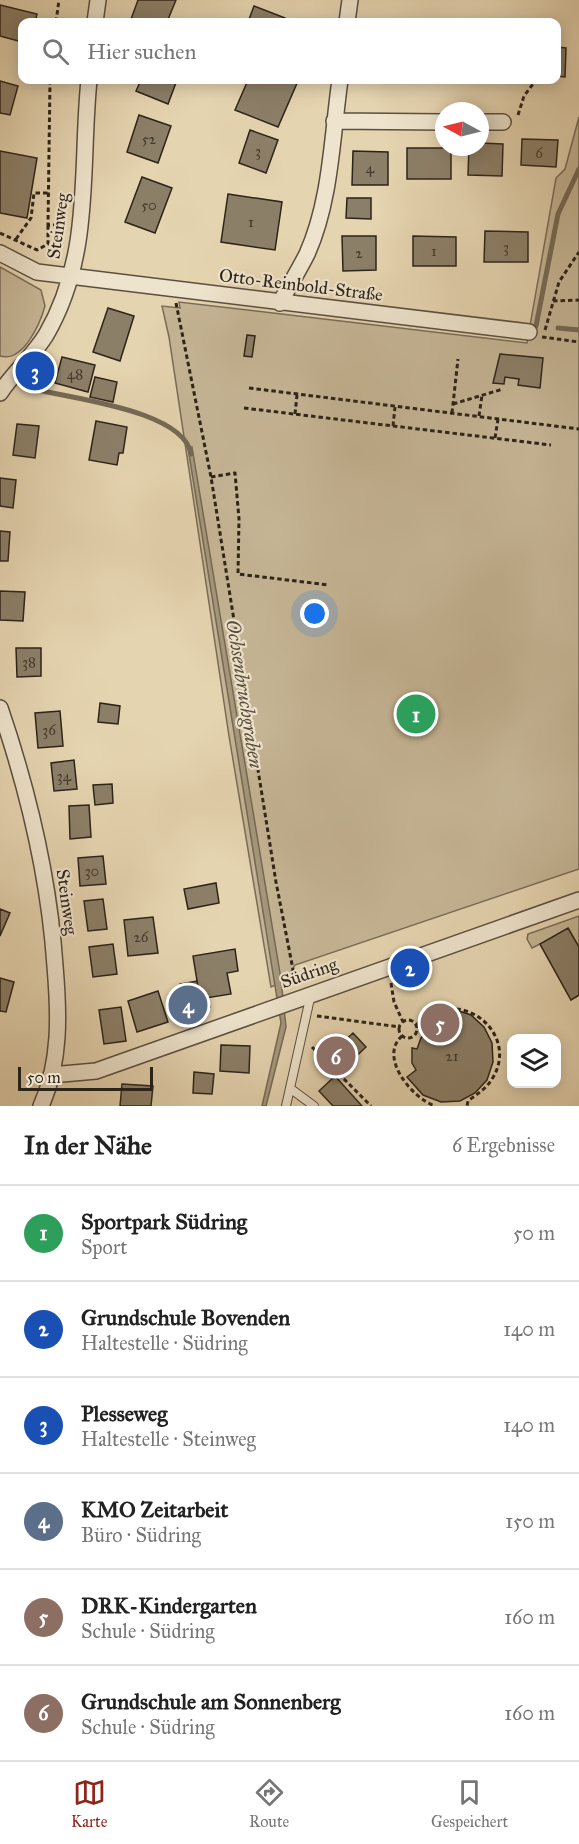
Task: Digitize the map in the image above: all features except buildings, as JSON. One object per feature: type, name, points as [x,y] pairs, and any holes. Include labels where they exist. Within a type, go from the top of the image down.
[{"type":"street","points":[[96,18],[98,0]]},
{"type":"street","points":[[348,18],[350,0]]},
{"type":"street","name":"Steinweg","points":[[1,386],[45,336],[55,317],[78,254],[82,225],[89,84]]},
{"type":"street","points":[[280,303],[307,253],[316,226],[325,190],[339,84]]},
{"type":"street","points":[[334,121],[435,122]]},
{"type":"street","points":[[489,122],[503,122]]},
{"type":"street","name":"Otto-Reinbold-Straße","points":[[0,253],[37,272],[536,335]]},
{"type":"street","name":"Steinweg","points":[[0,708],[22,774],[46,885],[58,997],[58,1028],[51,1075],[41,1106]]},
{"type":"street","name":"Südring","points":[[51,1075],[96,1071],[387,966],[579,900]]},
{"type":"lane","points":[[286,1106],[306,1020],[300,997]]},
{"type":"lane","points":[[291,1089],[314,1106]]},
{"type":"path","points":[[57,18],[59,0]]},
{"type":"path","points":[[0,232],[38,250],[48,243],[50,84]]},
{"type":"path","points":[[503,122],[518,116],[524,96],[533,84]]},
{"type":"path","points":[[16,240],[31,218],[34,193],[48,193]]},
{"type":"path","points":[[48,225],[82,225]]},
{"type":"path","points":[[536,335],[553,301],[559,282],[579,252]]},
{"type":"path","points":[[174,290],[211,477],[276,882],[300,997]]},
{"type":"path","points":[[553,301],[579,300]]},
{"type":"path","points":[[555,339],[579,342]]},
{"type":"path","points":[[452,413],[458,359]]},
{"type":"path","points":[[249,388],[579,429]]},
{"type":"path","points":[[453,404],[503,389]]},
{"type":"path","points":[[295,414],[298,394]]},
{"type":"path","points":[[479,416],[482,395]]},
{"type":"path","points":[[393,426],[395,406]]},
{"type":"path","points":[[244,408],[551,445]]},
{"type":"path","points":[[495,438],[498,419]]},
{"type":"path","points":[[211,477],[235,473],[239,519],[238,574],[329,585]]},
{"type":"path","points":[[387,966],[394,1002],[403,1022]]},
{"type":"path","points":[[416,1025],[435,1011],[458,1007],[473,1013],[490,1028],[497,1042],[498,1066],[487,1086],[468,1101],[467,1106]]},
{"type":"path","points":[[306,1020],[314,1016],[400,1027]]},
{"type":"path","points":[[410,1020],[416,1025],[417,1031],[414,1036],[408,1038],[402,1036],[400,1027],[403,1022],[410,1020]]},
{"type":"path","points":[[402,1036],[396,1043],[395,1051],[403,1081],[419,1099],[435,1106]]},
{"type":"path","points":[[302,1037],[371,1106]]},
{"type":"shaded area","points":[[579,117],[579,869],[295,965],[285,981],[271,987],[229,736],[169,337],[162,306],[180,308],[179,302],[527,343],[556,178],[565,169]]},
{"type":"shaded area","points":[[0,267],[41,290],[45,306],[35,332],[23,348],[8,357],[0,356]]},
{"type":"shaded area","points":[[192,447],[281,979],[286,1027],[266,1106],[262,1106],[281,1023],[188,448]]},
{"type":"shaded area","points":[[579,916],[579,995],[571,1000],[540,944],[532,948],[527,939],[528,934]]},
{"type":"waterway","points":[[536,326],[558,214],[579,169]]},
{"type":"waterway","points":[[558,328],[579,330]]},
{"type":"waterway","name":"Ochsenbruchgraben","points":[[39,390],[126,409],[149,417],[169,427],[184,439],[191,454]]},
{"type":"place","name":"Plesseweg","points":[[35,371]]},
{"type":"place","name":"Sportpark Südring","points":[[416,714]]},
{"type":"place","name":"Grundschule Bovenden","points":[[410,968]]},
{"type":"place","name":"KMO Zeitarbeit","points":[[188,1005]]},
{"type":"place","name":"DRK-Kindergarten","points":[[440,1023]]},
{"type":"place","name":"Grundschule am Sonnenberg","points":[[336,1056]]}]
